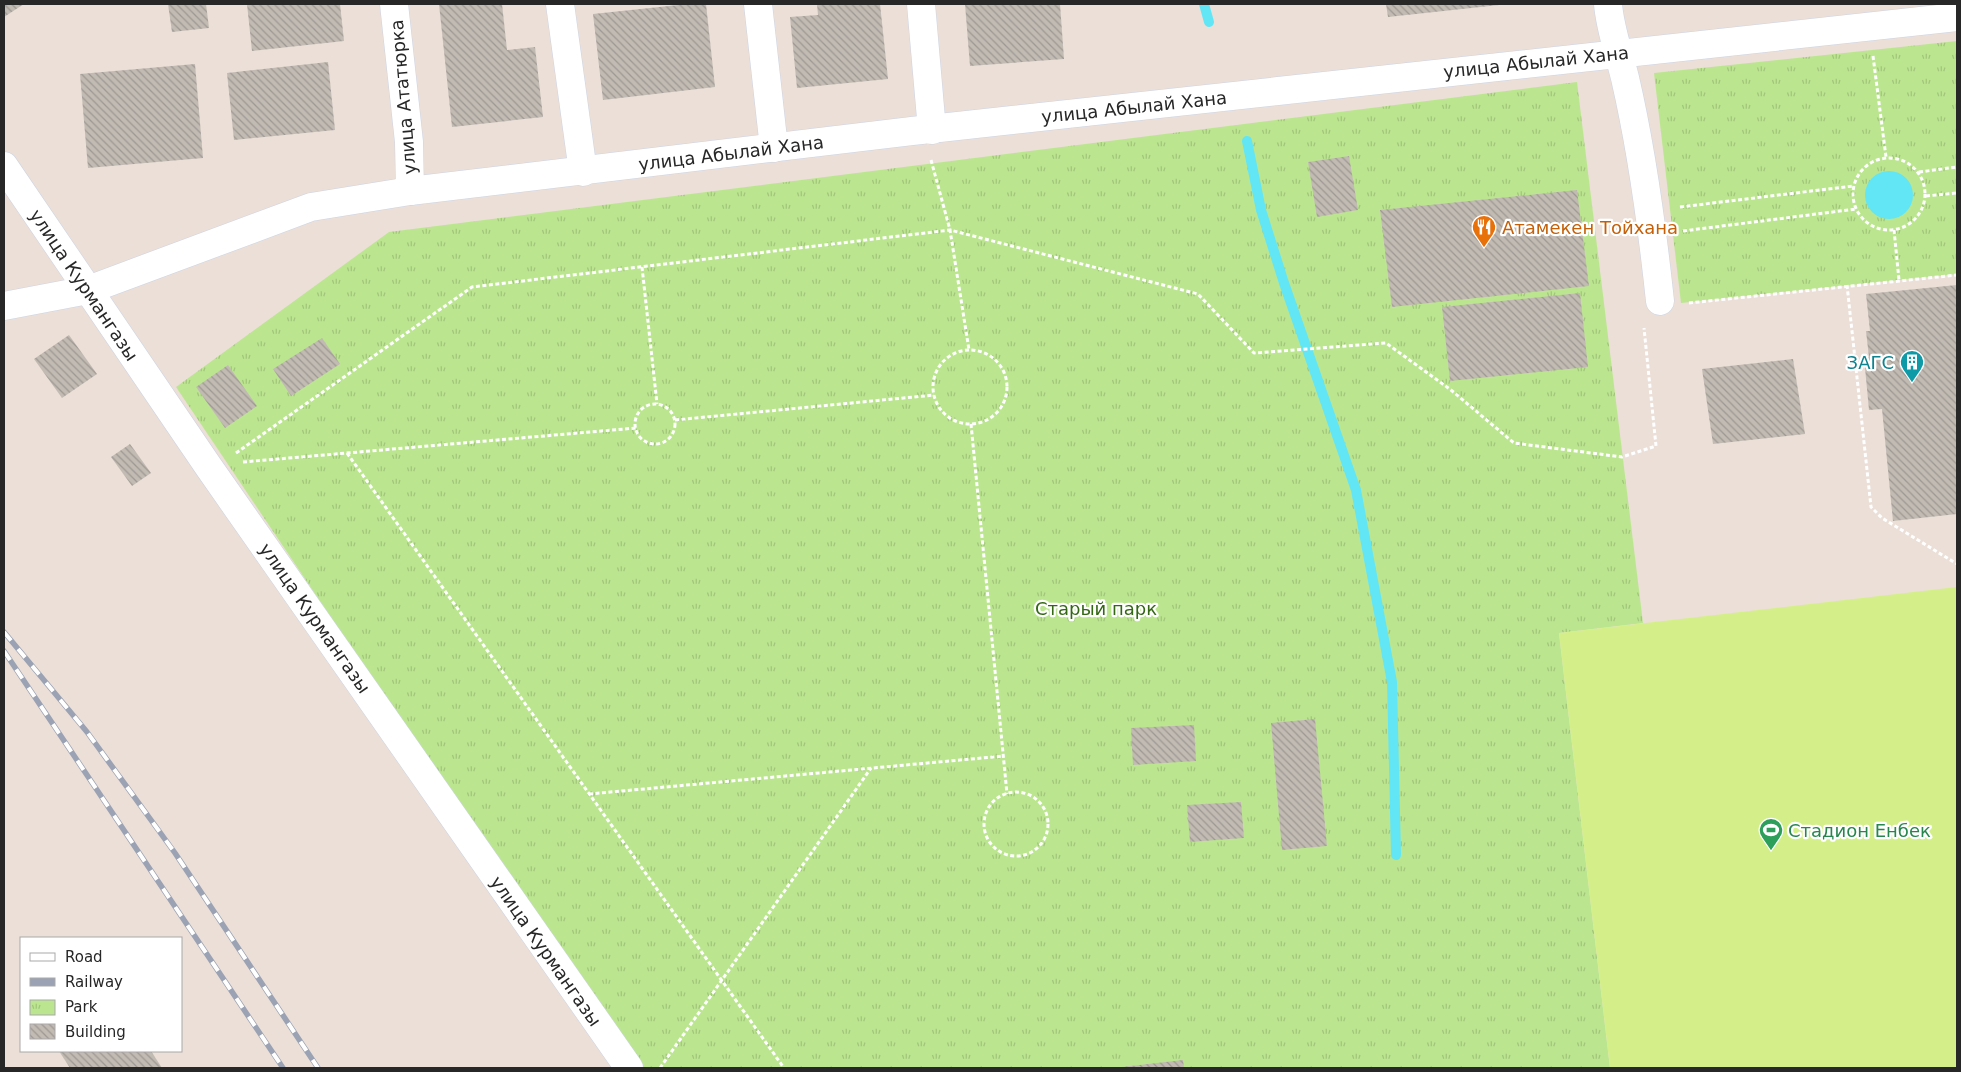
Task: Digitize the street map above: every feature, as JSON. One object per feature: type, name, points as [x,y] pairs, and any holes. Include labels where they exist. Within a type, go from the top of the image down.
[{"type":"street","name":"улица Ататюрка","points":[[394,4],[409,142],[410,191]]},
{"type":"street","points":[[560,4],[583,172]]},
{"type":"street","points":[[758,4],[774,148]]},
{"type":"street","points":[[921,4],[931,142]]},
{"type":"street","points":[[1608,4],[1625,77],[1651,217],[1661,309]]},
{"type":"street","name":"улица Абылай Хана","points":[[4,306],[88,290],[312,206],[410,191],[774,148],[931,142],[1618,52],[1957,17]]},
{"type":"street","name":"улица Курмангазы","points":[[4,166],[88,290],[215,465],[628,1068]]},
{"type":"path","points":[[1872,49],[1886,157]]},
{"type":"path","points":[[931,142],[950,230],[969,350]]},
{"type":"path","points":[[1886,157],[1898,158],[1910,164],[1919,172],[1924,183],[1926,196],[1923,208],[1916,219],[1906,226],[1894,230],[1882,229],[1872,225],[1856,209],[1854,186],[1865,166],[1886,157]]},
{"type":"path","points":[[1919,172],[1957,168]]},
{"type":"path","points":[[1671,208],[1854,186]]},
{"type":"path","points":[[1926,196],[1957,193]]},
{"type":"path","points":[[1682,231],[1856,209]]},
{"type":"path","points":[[215,465],[472,287],[950,230],[1198,294],[1254,353],[1386,343],[1451,390],[1514,444],[1622,457],[1656,446],[1661,309],[1899,280],[1957,275]]},
{"type":"path","points":[[1894,230],[1899,280]]},
{"type":"path","points":[[642,267],[657,404]]},
{"type":"path","points":[[1847,286],[1871,507],[1882,518],[1957,564]]},
{"type":"path","points":[[969,350],[991,357],[1005,375],[1006,397],[997,412],[982,422],[971,424],[958,422],[947,416],[938,407],[934,395],[934,382],[937,370],[945,360],[956,353],[969,350]]},
{"type":"path","points":[[675,420],[934,395]]},
{"type":"path","points":[[651,404],[657,404],[668,409],[675,420],[674,427],[668,438],[656,443],[643,439],[636,428],[635,422],[640,410],[651,404]]},
{"type":"path","points":[[971,424],[1007,794]]},
{"type":"path","points":[[215,465],[636,428]]},
{"type":"path","points":[[347,453],[784,1068]]},
{"type":"path","points":[[589,794],[1004,756]]},
{"type":"path","points":[[660,1068],[720,979],[871,768]]},
{"type":"path","points":[[1018,792],[1029,795],[1038,801],[1046,814],[1048,830],[1044,840],[1028,854],[1018,856],[998,851],[986,834],[986,814],[991,805],[1007,794],[1018,792]]},
{"type":"green space","points":[[1957,41],[1957,274],[1681,303],[1654,73]]},
{"type":"green space","name":"Старый парк","points":[[1577,82],[1643,623],[1559,633],[1610,1068],[634,1068],[176,387],[389,232]]},
{"type":"green space","name":"Стадион Енбек","points":[[1957,587],[1957,1068],[1610,1068],[1559,633]]},
{"type":"water","points":[[1889,171],[1898,173],[1906,178],[1911,186],[1913,195],[1911,204],[1906,212],[1898,217],[1889,219],[1880,217],[1872,212],[1867,204],[1865,195],[1867,186],[1872,178],[1880,173]]},
{"type":"building","points":[[4,4],[24,4],[4,17]]},
{"type":"building","points":[[168,4],[206,4],[209,28],[172,32]]},
{"type":"building","points":[[247,4],[340,4],[344,41],[252,51]]},
{"type":"building","points":[[439,4],[502,4],[507,50],[535,47],[543,117],[452,127]]},
{"type":"building","points":[[688,4],[706,4],[715,87],[603,100],[593,14]]},
{"type":"building","points":[[817,4],[880,4],[888,79],[797,88],[790,17],[818,15]]},
{"type":"building","points":[[965,4],[1060,4],[1064,59],[970,66]]},
{"type":"building","points":[[1386,4],[1499,4],[1499,5],[1388,17]]},
{"type":"building","points":[[328,62],[335,130],[234,140],[227,73]]},
{"type":"building","points":[[195,64],[203,158],[88,168],[80,74]]},
{"type":"building","points":[[1349,156],[1358,210],[1317,217],[1308,162]]},
{"type":"building","name":"Атамекен Тойхана","points":[[1577,190],[1589,286],[1392,307],[1380,210]]},
{"type":"building","name":"ЗАГС","points":[[1957,285],[1957,514],[1893,521],[1882,409],[1869,410],[1864,357],[1869,357],[1866,331],[1870,331],[1866,294]]},
{"type":"building","points":[[1580,293],[1588,367],[1450,381],[1442,307]]},
{"type":"building","points":[[69,335],[97,374],[62,398],[34,359]]},
{"type":"building","points":[[322,338],[340,364],[291,396],[273,369]]},
{"type":"building","points":[[1793,359],[1805,434],[1713,444],[1702,369]]},
{"type":"building","points":[[228,365],[257,406],[225,428],[196,387]]},
{"type":"building","points":[[130,444],[151,473],[132,486],[111,457]]},
{"type":"building","points":[[1315,719],[1327,846],[1282,850],[1271,723]]},
{"type":"building","points":[[1194,725],[1196,761],[1133,765],[1131,728]]},
{"type":"building","points":[[1241,802],[1244,838],[1190,842],[1187,805]]},
{"type":"building","points":[[60,1052],[152,1052],[162,1068],[70,1068]]},
{"type":"building","points":[[1183,1060],[1184,1068],[1122,1068],[1122,1067]]},
{"type":"waterway","points":[[1204,4],[1209,22]]},
{"type":"waterway","points":[[1247,141],[1261,210],[1284,283],[1356,490],[1392,682],[1396,855]]},
{"type":"railway","points":[[4,632],[87,732],[175,853],[318,1068]]},
{"type":"railway","points":[[4,651],[283,1068]]},
{"type":"place","name":"Атамекен Тойхана","points":[[1484,248]]},
{"type":"place","name":"ЗАГС","points":[[1912,383]]},
{"type":"place","name":"Стадион Енбек","points":[[1771,851]]}]
